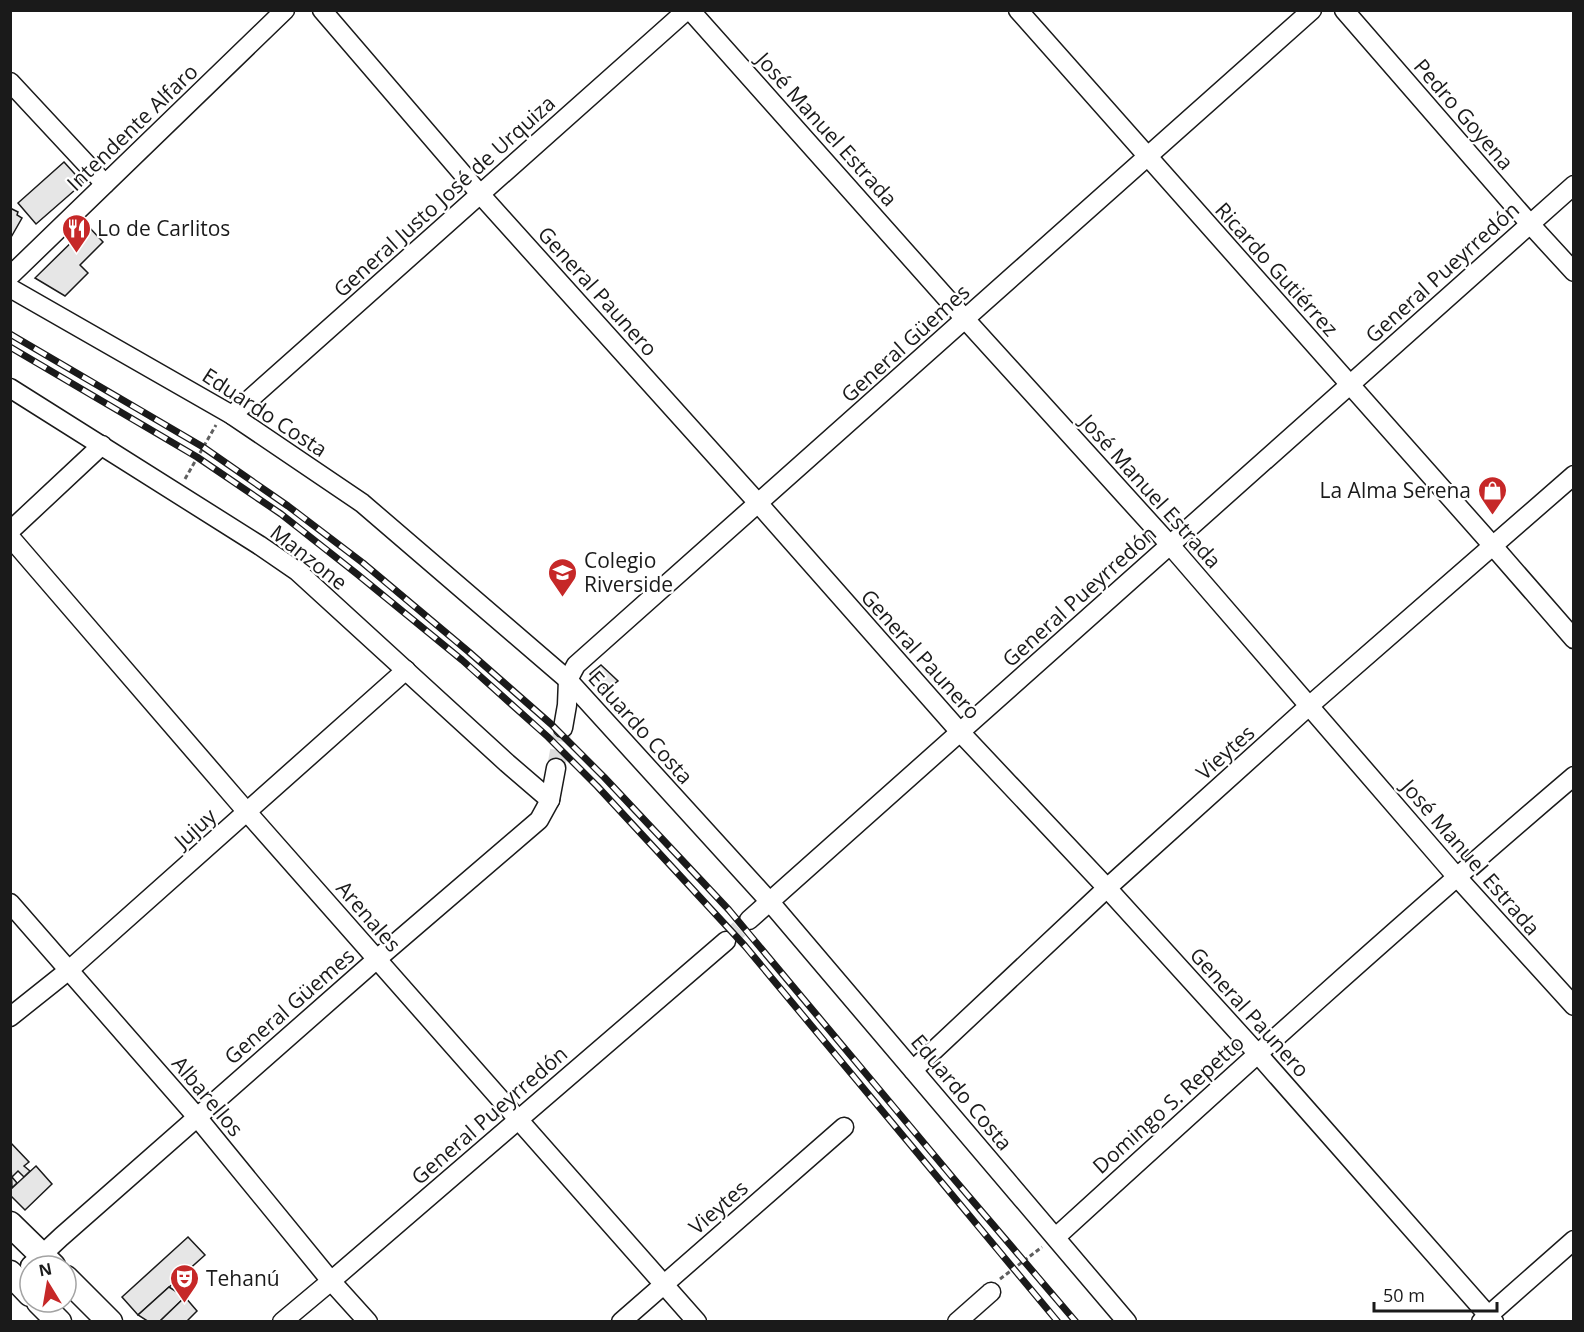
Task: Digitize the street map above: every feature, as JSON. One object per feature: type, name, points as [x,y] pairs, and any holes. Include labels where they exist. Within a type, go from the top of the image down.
[{"type":"main road","points":[[10,1224],[21,1254]]},
{"type":"main road","points":[[78,1290],[111,1322]]},
{"type":"street","name":"Intendente Alfaro","points":[[10,276],[285,10]]},
{"type":"street","name":"General Paunero","points":[[322,10],[480,194],[960,732],[1107,888],[1257,1053],[1488,1319]]},
{"type":"street","name":"General Justo José de Urquiza","points":[[228,412],[689,10]]},
{"type":"street","name":"José Manuel Estrada","points":[[689,10],[1170,545],[1456,876],[1574,1006]]},
{"type":"street","name":"Ricardo Gutiérrez","points":[[1018,10],[1574,639]]},
{"type":"street","name":"General Güemes","points":[[568,680],[576,665],[1312,10]]},
{"type":"street","name":"Pedro Goyena","points":[[1344,10],[1574,272]]},
{"type":"street","points":[[10,82],[105,184]]},
{"type":"street","name":"General Pueyrredón","points":[[749,920],[1574,185]]},
{"type":"street","name":"Eduardo Costa","points":[[10,288],[228,412],[362,503],[568,680],[770,902],[1127,1322]]},
{"type":"street","name":"Manzone","points":[[10,388],[177,492],[297,571],[507,764],[550,800]]},
{"type":"street","points":[[10,531],[102,445]]},
{"type":"street","name":"Vieytes","points":[[913,1070],[1107,888],[1309,706],[1574,475]]},
{"type":"street","name":"Arenales","points":[[10,537],[247,812],[697,1322]]},
{"type":"street","name":"Jujuy","points":[[10,1017],[69,970],[406,670]]},
{"type":"street","points":[[563,728],[568,680]]},
{"type":"street","name":"General Güemes","points":[[45,1254],[61,1237],[197,1117],[539,820],[550,800],[556,768]]},
{"type":"street","name":"Domingo S. Repetto","points":[[1056,1237],[1257,1053],[1456,876],[1574,776]]},
{"type":"street","name":"Albarellos","points":[[10,903],[197,1117],[331,1281],[368,1322]]},
{"type":"street","name":"General Pueyrredón","points":[[282,1322],[726,941]]},
{"type":"street","name":"Vieytes","points":[[621,1322],[844,1127]]},
{"type":"street","points":[[1488,1319],[1574,1240]]},
{"type":"street","points":[[957,1322],[991,1292]]},
{"type":"path","points":[[177,492],[228,412]]},
{"type":"path","points":[[991,1292],[991,1286],[1056,1237]]},
{"type":"building","points":[[64,162],[83,183],[36,224],[18,203]]},
{"type":"building","points":[[10,208],[18,212],[17,215],[22,218],[10,239]]},
{"type":"building","name":"Lo de Carlitos","points":[[88,226],[103,242],[80,265],[88,273],[65,296],[35,278]]},
{"type":"building","points":[[601,665],[618,681],[606,690],[590,674]]},
{"type":"building","points":[[10,1142],[29,1162],[24,1166],[30,1171],[24,1177],[18,1171],[12,1177],[17,1183],[12,1188]]},
{"type":"building","points":[[36,1166],[52,1184],[25,1210],[10,1195],[10,1190]]},
{"type":"building","points":[[188,1237],[205,1255],[138,1315],[122,1297]]},
{"type":"building","points":[[169,1287],[185,1297],[159,1322],[149,1322],[138,1315]]},
{"type":"building","name":"Tehanú","points":[[185,1297],[197,1311],[186,1322],[159,1322]]},
{"type":"tunnel","points":[[556,768],[563,728]]},
{"type":"tunnel","points":[[726,941],[749,920]]},
{"type":"railway","points":[[10,334],[203,447],[288,506],[363,563],[551,724],[729,910],[1076,1322]]},
{"type":"railway","points":[[10,347],[197,457],[281,514],[462,660],[548,737],[597,786],[745,946],[1058,1322]]},
{"type":"place","name":"Lo de Carlitos","points":[[76,254]]},
{"type":"place","name":"La Alma Serena","points":[[1492,516]]},
{"type":"place","name":"Colegio Riverside","points":[[563,598]]},
{"type":"place","name":"Tehanú","points":[[185,1304]]}]
